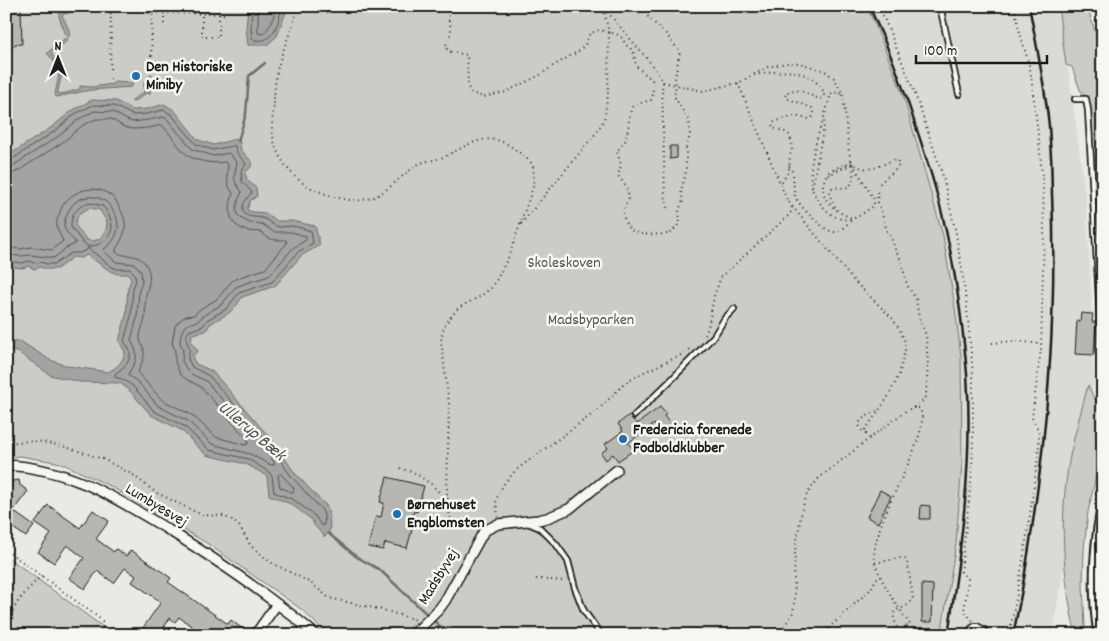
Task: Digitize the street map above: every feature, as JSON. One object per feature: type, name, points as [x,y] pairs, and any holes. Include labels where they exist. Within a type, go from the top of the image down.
[{"type":"street","name":"Lumbyesvej","points":[[6,465],[26,466],[69,477],[91,486],[139,512],[194,546],[277,604],[316,635]]},
{"type":"street","points":[[484,531],[498,524],[547,518],[569,509],[617,470]]},
{"type":"street","points":[[1100,635],[1097,559],[1102,517]]},
{"type":"street","name":"Madsbyvej","points":[[413,635],[445,601],[484,531]]},
{"type":"street","points":[[255,635],[277,604]]},
{"type":"lane","points":[[940,6],[959,94]]},
{"type":"lane","points":[[1075,98],[1086,99],[1088,110],[1103,365]]},
{"type":"lane","points":[[634,416],[714,336],[725,318],[734,309]]},
{"type":"lane","points":[[525,522],[540,528],[556,544],[568,562],[584,611],[601,635]]},
{"type":"lane","points":[[971,635],[971,629],[975,626],[984,630],[986,635]]},
{"type":"path","points":[[110,79],[111,6]]},
{"type":"path","points":[[151,81],[152,6]]},
{"type":"path","points":[[164,6],[164,24]]},
{"type":"path","points":[[177,6],[177,13]]},
{"type":"path","points":[[184,6],[184,13]]},
{"type":"path","points":[[193,6],[193,13]]},
{"type":"path","points":[[202,6],[202,37],[219,37],[219,6]]},
{"type":"path","points":[[298,6],[277,72],[272,129],[281,158],[288,169],[300,181],[311,188],[339,198],[355,200],[372,198],[422,162],[444,157],[471,143],[494,139],[510,146],[533,165],[533,187],[509,256],[497,279],[491,288],[458,308],[444,326],[441,340],[449,404],[448,501],[450,518],[484,531]]},
{"type":"path","points":[[452,6],[448,17],[452,29],[446,42],[446,47],[448,51],[462,53],[467,56],[468,87],[474,95],[484,97],[506,92],[540,75],[580,51],[589,35],[599,30],[616,34],[623,39],[634,54],[636,66],[652,80],[653,84],[651,100],[632,106],[625,141],[616,151],[621,165],[618,176],[628,190],[629,196],[624,210],[625,220],[628,227],[634,232],[646,235],[670,234],[680,223],[681,191],[686,172],[686,148],[690,131],[689,121],[674,96],[675,77],[680,51],[667,34],[648,17],[648,6]]},
{"type":"path","points":[[554,6],[604,7],[654,67],[663,82],[665,195],[668,211]]},
{"type":"path","points":[[879,6],[914,91],[942,173],[956,233],[963,277],[973,374],[974,438],[961,572],[968,579],[964,611],[975,626]]},
{"type":"path","points":[[1009,635],[1033,494],[1039,438],[1038,428],[1033,422],[1032,417],[1042,344],[1044,232],[1040,142],[1030,68],[1014,6]]},
{"type":"path","points":[[520,226],[596,133],[604,120],[608,94],[609,32],[604,7]]},
{"type":"path","points":[[148,13],[228,14]]},
{"type":"path","points":[[663,82],[703,91],[730,85],[768,67],[786,63],[800,63],[825,71],[834,78],[843,94],[849,152],[854,175],[852,184],[847,188],[833,187],[831,189],[830,193],[835,209]]},
{"type":"path","points":[[752,76],[785,71],[796,72],[805,75],[824,92],[824,96],[821,98],[804,91],[790,90],[785,94],[789,99],[809,106],[814,112],[812,118],[809,119],[794,116],[776,120],[772,124],[773,128],[789,135],[791,140],[792,150],[789,171],[781,182]]},
{"type":"path","points":[[738,82],[787,200],[852,279],[892,318],[905,342],[904,358],[899,375],[887,399],[866,430],[866,434]]},
{"type":"path","points":[[843,94],[837,92],[831,94],[824,118],[812,189],[830,214],[848,220],[854,219]]},
{"type":"path","points":[[779,635],[793,613],[796,551],[806,496],[820,478],[907,410],[924,400],[926,394],[928,364],[926,335],[919,318],[916,299],[907,285],[901,260],[895,249],[894,242],[886,231],[877,195],[878,186],[899,165],[897,160],[895,160],[871,169],[858,167],[852,163]]},
{"type":"path","points":[[789,166],[793,172],[793,187],[797,201],[821,225],[834,232],[874,205],[874,199],[852,163]]},
{"type":"path","points":[[852,163],[826,176],[824,195],[828,203],[835,209],[854,219]]},
{"type":"path","points":[[704,336],[708,328],[714,296],[721,276],[789,215],[792,206]]},
{"type":"path","points":[[992,343],[1015,341],[1042,344]]},
{"type":"path","points":[[498,524],[496,500],[503,485],[516,470],[598,410],[624,384],[700,344]]},
{"type":"path","points":[[913,408],[919,408],[922,416],[918,439],[879,530],[874,547],[874,563],[889,592],[917,635]]},
{"type":"path","points":[[870,438],[860,429],[859,423],[865,417],[878,411]]},
{"type":"path","points":[[6,437],[15,442],[37,441],[66,447],[103,459],[134,476],[156,492],[202,515],[223,516],[232,520],[239,526],[251,546],[270,562],[311,583],[328,598],[383,610],[419,620],[425,624]]},
{"type":"path","points":[[400,468],[415,473],[431,484],[448,501]]},
{"type":"path","points":[[6,550],[98,617],[103,623],[103,635]]},
{"type":"path","points":[[874,563],[900,558],[905,559],[908,565],[913,599],[893,614],[900,635]]},
{"type":"path","points":[[10,635],[8,632],[8,622],[12,611],[26,591],[42,575]]},
{"type":"path","points":[[821,635],[871,589],[876,579],[880,576]]},
{"type":"path","points":[[536,579],[573,582]]},
{"type":"path","points":[[900,635],[909,623]]},
{"type":"shaded area","points":[[866,6],[1060,6],[1086,202],[1094,379],[1079,483],[1051,635],[941,635],[956,543],[962,463],[961,356],[943,236],[903,95]]},
{"type":"green space","name":"Madsbyparken","points":[[6,6],[866,6],[903,95],[943,236],[961,356],[962,463],[956,543],[941,635],[423,635],[425,632],[416,622],[402,635],[328,635],[301,609],[208,544],[110,486],[61,463],[20,456],[6,458]]},
{"type":"green space","points":[[1058,6],[1089,6],[1102,54],[1100,68],[1103,85],[1103,315],[1089,101],[1080,90],[1072,67],[1066,65]]},
{"type":"green space","points":[[1088,385],[1097,404],[1103,411],[1103,445],[1088,512],[1084,549],[1083,584],[1087,635],[1076,635],[1065,569],[1064,500],[1070,456]]},
{"type":"green space","points":[[6,556],[114,635],[6,635]]},
{"type":"water","points":[[83,6],[82,8],[62,15],[70,32],[69,37],[66,35],[59,13]]},
{"type":"water","points":[[248,6],[286,6],[286,12],[277,36],[267,45],[248,45],[246,29]]},
{"type":"water","points":[[65,38],[68,39],[67,41],[51,53],[62,69],[58,94],[80,89],[80,86],[91,87],[113,84],[114,82],[130,83],[133,85],[131,87],[91,90],[56,97],[60,69],[47,53]]},
{"type":"water","points":[[144,82],[150,83],[150,94],[146,93],[132,102],[132,100],[144,92]]},
{"type":"water","points":[[92,100],[116,101],[133,110],[147,109],[164,104],[174,110],[198,140],[214,145],[239,138],[241,150],[252,162],[251,167],[245,173],[247,180],[256,188],[257,196],[250,201],[247,210],[266,213],[277,221],[292,221],[315,226],[320,245],[301,256],[275,286],[242,297],[229,313],[210,324],[206,331],[192,334],[191,342],[198,351],[193,355],[196,364],[212,371],[272,440],[295,473],[326,505],[329,513],[330,530],[325,537],[312,520],[291,504],[269,495],[267,476],[246,464],[206,455],[181,430],[151,415],[129,390],[120,383],[80,382],[50,375],[18,352],[6,351],[6,343],[20,341],[50,360],[68,366],[108,372],[119,364],[124,356],[125,352],[119,341],[126,316],[128,287],[131,280],[129,274],[117,274],[110,271],[87,255],[81,258],[73,257],[57,269],[6,266],[6,157],[52,127],[73,110]],"holes":[[[87,209],[100,210],[107,222],[106,230],[101,238],[94,241],[87,240],[75,225],[77,218]]]},
{"type":"building","points":[[6,6],[21,6],[22,44],[15,44],[6,56]]},
{"type":"building","points":[[670,146],[677,146],[677,158],[670,159]]},
{"type":"building","points":[[1081,313],[1093,314],[1092,322],[1096,322],[1094,355],[1075,354],[1077,320],[1080,321]]},
{"type":"building","points":[[660,407],[674,429],[664,436],[654,424],[628,443],[634,450],[618,461],[613,454],[606,460],[601,453],[608,448],[605,444],[623,431],[618,424],[629,415],[637,424]]},
{"type":"building","name":"Børnehuset Engblomsten","points":[[387,477],[424,486],[417,512],[414,511],[410,525],[413,526],[407,548],[385,543],[383,550],[368,547],[376,516],[381,517],[384,503],[380,502]]},
{"type":"building","points":[[19,480],[20,485],[28,491],[13,511],[34,526],[26,537],[6,523],[6,499],[10,494],[6,491],[6,482]]},
{"type":"building","points":[[880,490],[891,496],[878,523],[867,517]]},
{"type":"building","points":[[48,505],[80,528],[93,510],[109,521],[96,539],[114,552],[116,549],[126,556],[131,550],[171,578],[168,582],[228,624],[231,620],[249,635],[225,635],[219,631],[216,635],[188,635],[193,627],[179,617],[175,622],[170,618],[159,635],[138,635],[161,602],[132,582],[136,576],[125,568],[114,583],[97,571],[85,589],[69,578],[84,558],[67,545],[54,563],[38,552],[51,534],[35,523]]},
{"type":"building","points":[[921,505],[930,506],[930,519],[920,519]]},
{"type":"building","points":[[922,584],[933,585],[932,622],[922,622]]},
{"type":"waterway","points":[[238,141],[246,114],[249,76],[265,63]]},
{"type":"waterway","name":"Ullerup Bæk","points":[[328,533],[357,557],[380,570],[449,635]]},
{"type":"railway","points":[[869,6],[901,83],[934,184],[949,244],[963,331],[968,407],[967,472],[965,505],[948,635]]},
{"type":"railway","points":[[1013,635],[1040,470],[1050,366],[1053,298],[1050,135],[1043,81],[1029,6]]},
{"type":"place","name":"Den Historiske Miniby","points":[[136,76]]},
{"type":"place","name":"Fredericia forenede Fodboldklubber","points":[[623,439]]},
{"type":"place","name":"Børnehuset Engblomsten","points":[[397,514]]},
{"type":"park label","name":"Skoleskoven","points":[[564,263]]}]
